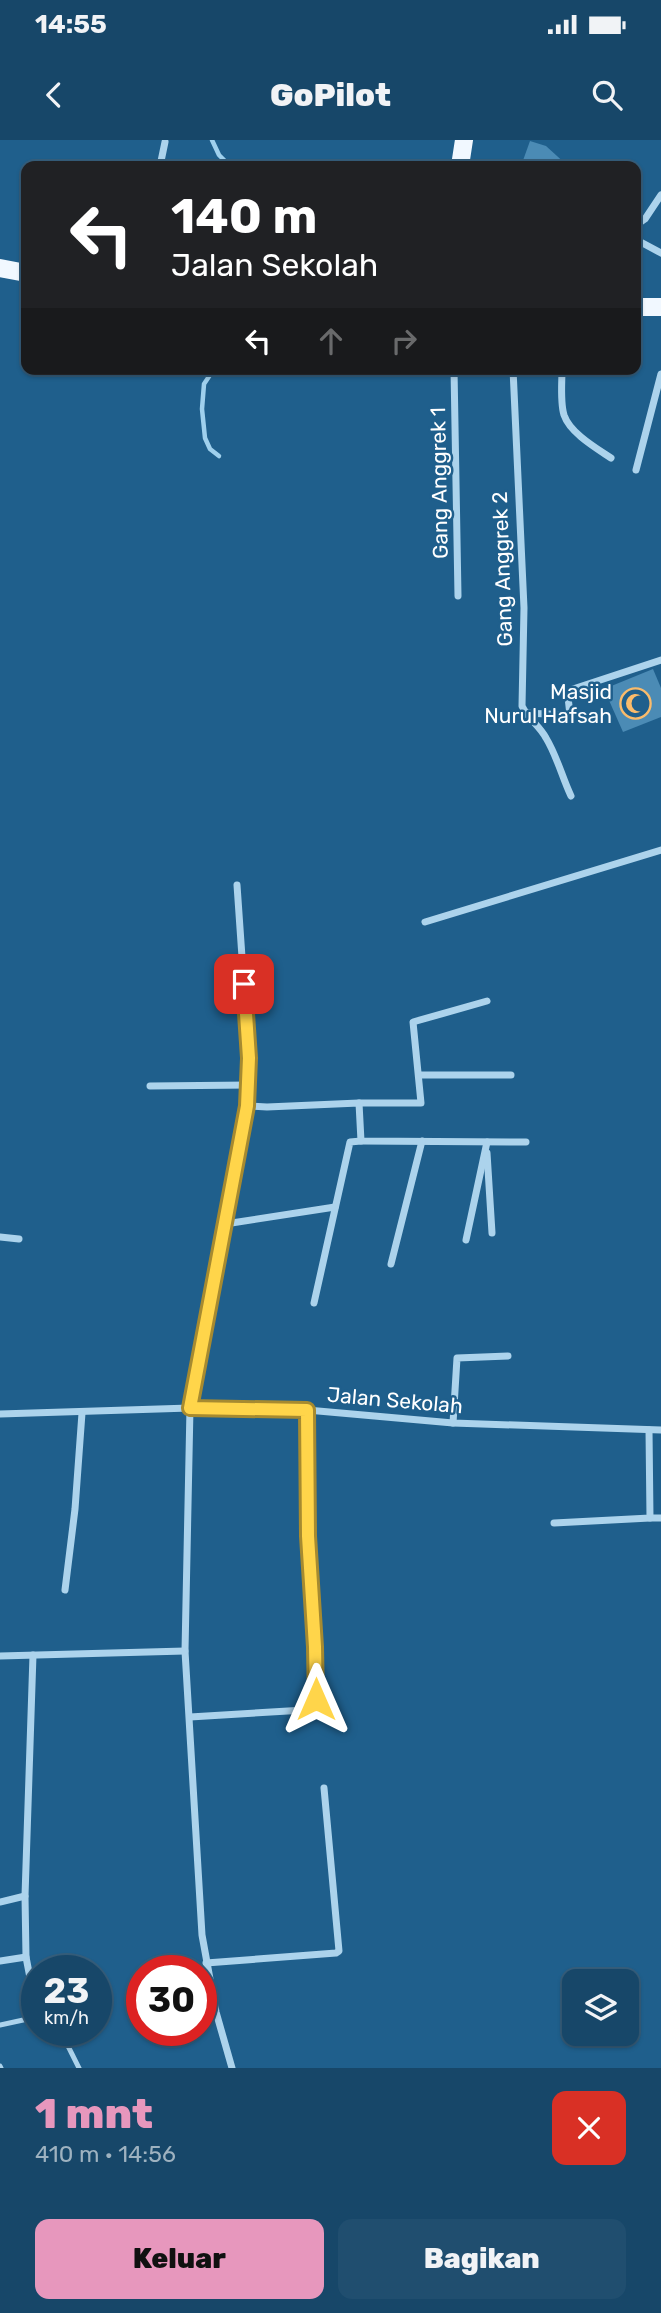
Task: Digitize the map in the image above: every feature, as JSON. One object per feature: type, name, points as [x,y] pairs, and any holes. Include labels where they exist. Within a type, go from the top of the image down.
[{"type":"main road","points":[[461,161],[464,140]]},
{"type":"main road","points":[[0,268],[21,271]]},
{"type":"main road","points":[[641,306],[661,307]]},
{"type":"street","points":[[161,161],[166,142]]},
{"type":"street","points":[[641,222],[661,195]]},
{"type":"street","points":[[641,242],[661,253]]},
{"type":"street","points":[[636,470],[661,374]]},
{"type":"street","name":"Gang Anggrek 1","points":[[454,375],[458,596]]},
{"type":"street","name":"Gang Anggrek 2","points":[[513,375],[524,608],[522,706],[525,713]]},
{"type":"street","points":[[562,375],[564,415],[570,426],[611,458]]},
{"type":"street","points":[[525,713],[570,715],[568,696],[573,689],[661,660]]},
{"type":"street","points":[[525,713],[547,738],[571,796]]},
{"type":"street","points":[[425,922],[661,850]]},
{"type":"street","points":[[205,1955],[185,1651],[190,1408],[249,1085],[237,886]]},
{"type":"street","points":[[247,1106],[421,1103],[413,1022],[487,1001]]},
{"type":"street","points":[[419,1075],[511,1075]]},
{"type":"street","points":[[150,1086],[249,1085]]},
{"type":"street","points":[[359,1103],[361,1141]]},
{"type":"street","points":[[391,1264],[422,1141]]},
{"type":"street","points":[[314,1303],[350,1142],[526,1142]]},
{"type":"street","points":[[487,1142],[492,1233]]},
{"type":"street","points":[[466,1240],[487,1142]]},
{"type":"street","points":[[225,1224],[335,1207]]},
{"type":"street","points":[[0,1237],[19,1239]]},
{"type":"street","points":[[453,1423],[457,1358],[509,1356]]},
{"type":"street","name":"Jalan Sekolah","points":[[0,1414],[190,1408],[307,1410],[453,1423],[661,1430]]},
{"type":"street","points":[[190,1717],[305,1710],[314,1704],[316,1688],[308,1536],[307,1410]]},
{"type":"street","points":[[65,1590],[75,1509],[82,1413]]},
{"type":"street","points":[[649,1430],[650,1518]]},
{"type":"street","points":[[554,1523],[661,1518]]},
{"type":"street","points":[[0,1656],[185,1651]]},
{"type":"street","points":[[26,1955],[24,1896],[33,1654]]},
{"type":"street","points":[[217,1962],[336,1954],[339,1951],[324,1788]]},
{"type":"street","points":[[0,1902],[24,1896]]},
{"type":"street","points":[[0,1961],[21,1958]]},
{"type":"street","points":[[217,2016],[232,2068]]},
{"type":"lane","points":[[0,2025],[21,2020]]},
{"type":"lane","points":[[68,2046],[79,2068]]},
{"type":"building","points":[[530,141],[546,146],[562,161],[523,161]]},
{"type":"building","name":"Masjid Nurul Hafsah","points":[[653,669],[661,688],[661,717],[623,732],[604,689]]},
{"type":"waterway","points":[[212,140],[225,161]]},
{"type":"waterway","points":[[210,375],[204,384],[202,409],[205,438],[210,449],[219,456]]},
{"type":"place","name":"Masjid Nurul Hafsah","points":[[635,703]]},
{"type":"route","points":[[244,984],[249,1058],[247,1106],[190,1408],[307,1410],[308,1536],[316,1699]]}]
